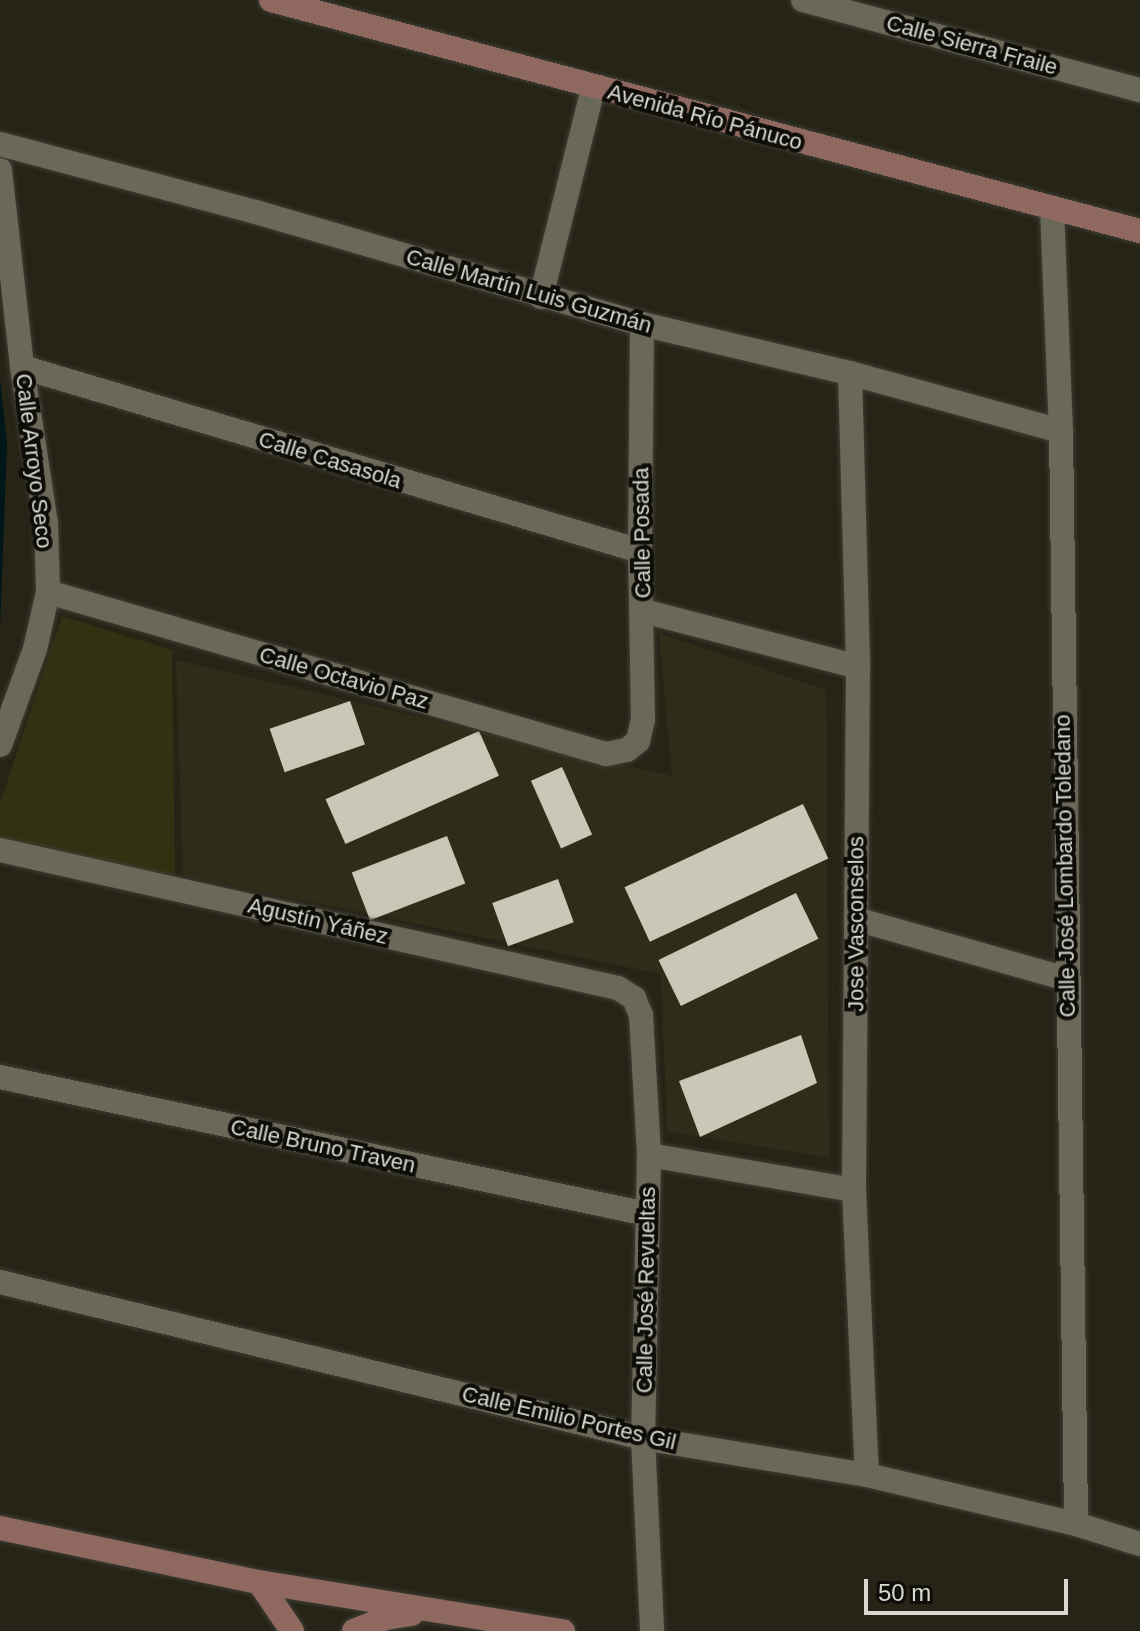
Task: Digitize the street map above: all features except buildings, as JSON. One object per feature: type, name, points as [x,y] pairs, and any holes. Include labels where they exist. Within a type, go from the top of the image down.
[{"type":"street","name":"Avenida Río Pánuco","points":[[271,0],[1140,231]]},
{"type":"street","name":"Calle Sierra Fraile","points":[[803,0],[1140,90]]},
{"type":"street","points":[[541,297],[593,88]]},
{"type":"street","name":"Calle Martín Luis Guzmán","points":[[0,144],[256,212],[541,297],[850,373],[1061,431]]},
{"type":"street","name":"Calle Arroyo Seco","points":[[0,170],[22,367],[46,523],[48,592],[35,649],[0,745]]},
{"type":"street","name":"Calle José Lombardo Toledano","points":[[1052,208],[1061,431],[1066,979],[1076,1524]]},
{"type":"street","name":"Calle Posada","points":[[638,741],[643,720],[640,551],[642,324]]},
{"type":"street","name":"Calle Casasola","points":[[22,367],[640,551]]},
{"type":"street","name":"Jose Vasconselos","points":[[850,373],[858,667],[854,1190],[867,1475]]},
{"type":"street","name":"Calle Octavio Paz","points":[[48,592],[606,754],[619,753],[638,741]]},
{"type":"street","points":[[643,611],[858,667]]},
{"type":"street","name":"Agustín Yáñez","points":[[0,850],[618,988],[634,998]]},
{"type":"street","points":[[856,919],[1066,979]]},
{"type":"street","name":"Calle José Revueltas","points":[[634,998],[641,1015],[649,1155],[643,1438],[652,1631]]},
{"type":"street","name":"Calle Bruno Traven","points":[[0,1077],[647,1214]]},
{"type":"street","points":[[649,1155],[854,1190]]},
{"type":"street","name":"Calle Emilio Portes Gil","points":[[0,1282],[643,1438],[867,1475],[1076,1524],[1140,1544]]},
{"type":"street","points":[[0,1528],[259,1582],[563,1631]]},
{"type":"street","points":[[259,1582],[292,1631]]},
{"type":"street","points":[[354,1631],[386,1618],[434,1611]]},
{"type":"shaded area","points":[[659,633],[826,690],[829,1158],[667,1131],[661,974],[183,876],[176,660],[672,776]]},
{"type":"green space","points":[[62,616],[172,650],[175,876],[0,841],[0,803]]},
{"type":"water","points":[[0,378],[7,443],[0,630]]}]
